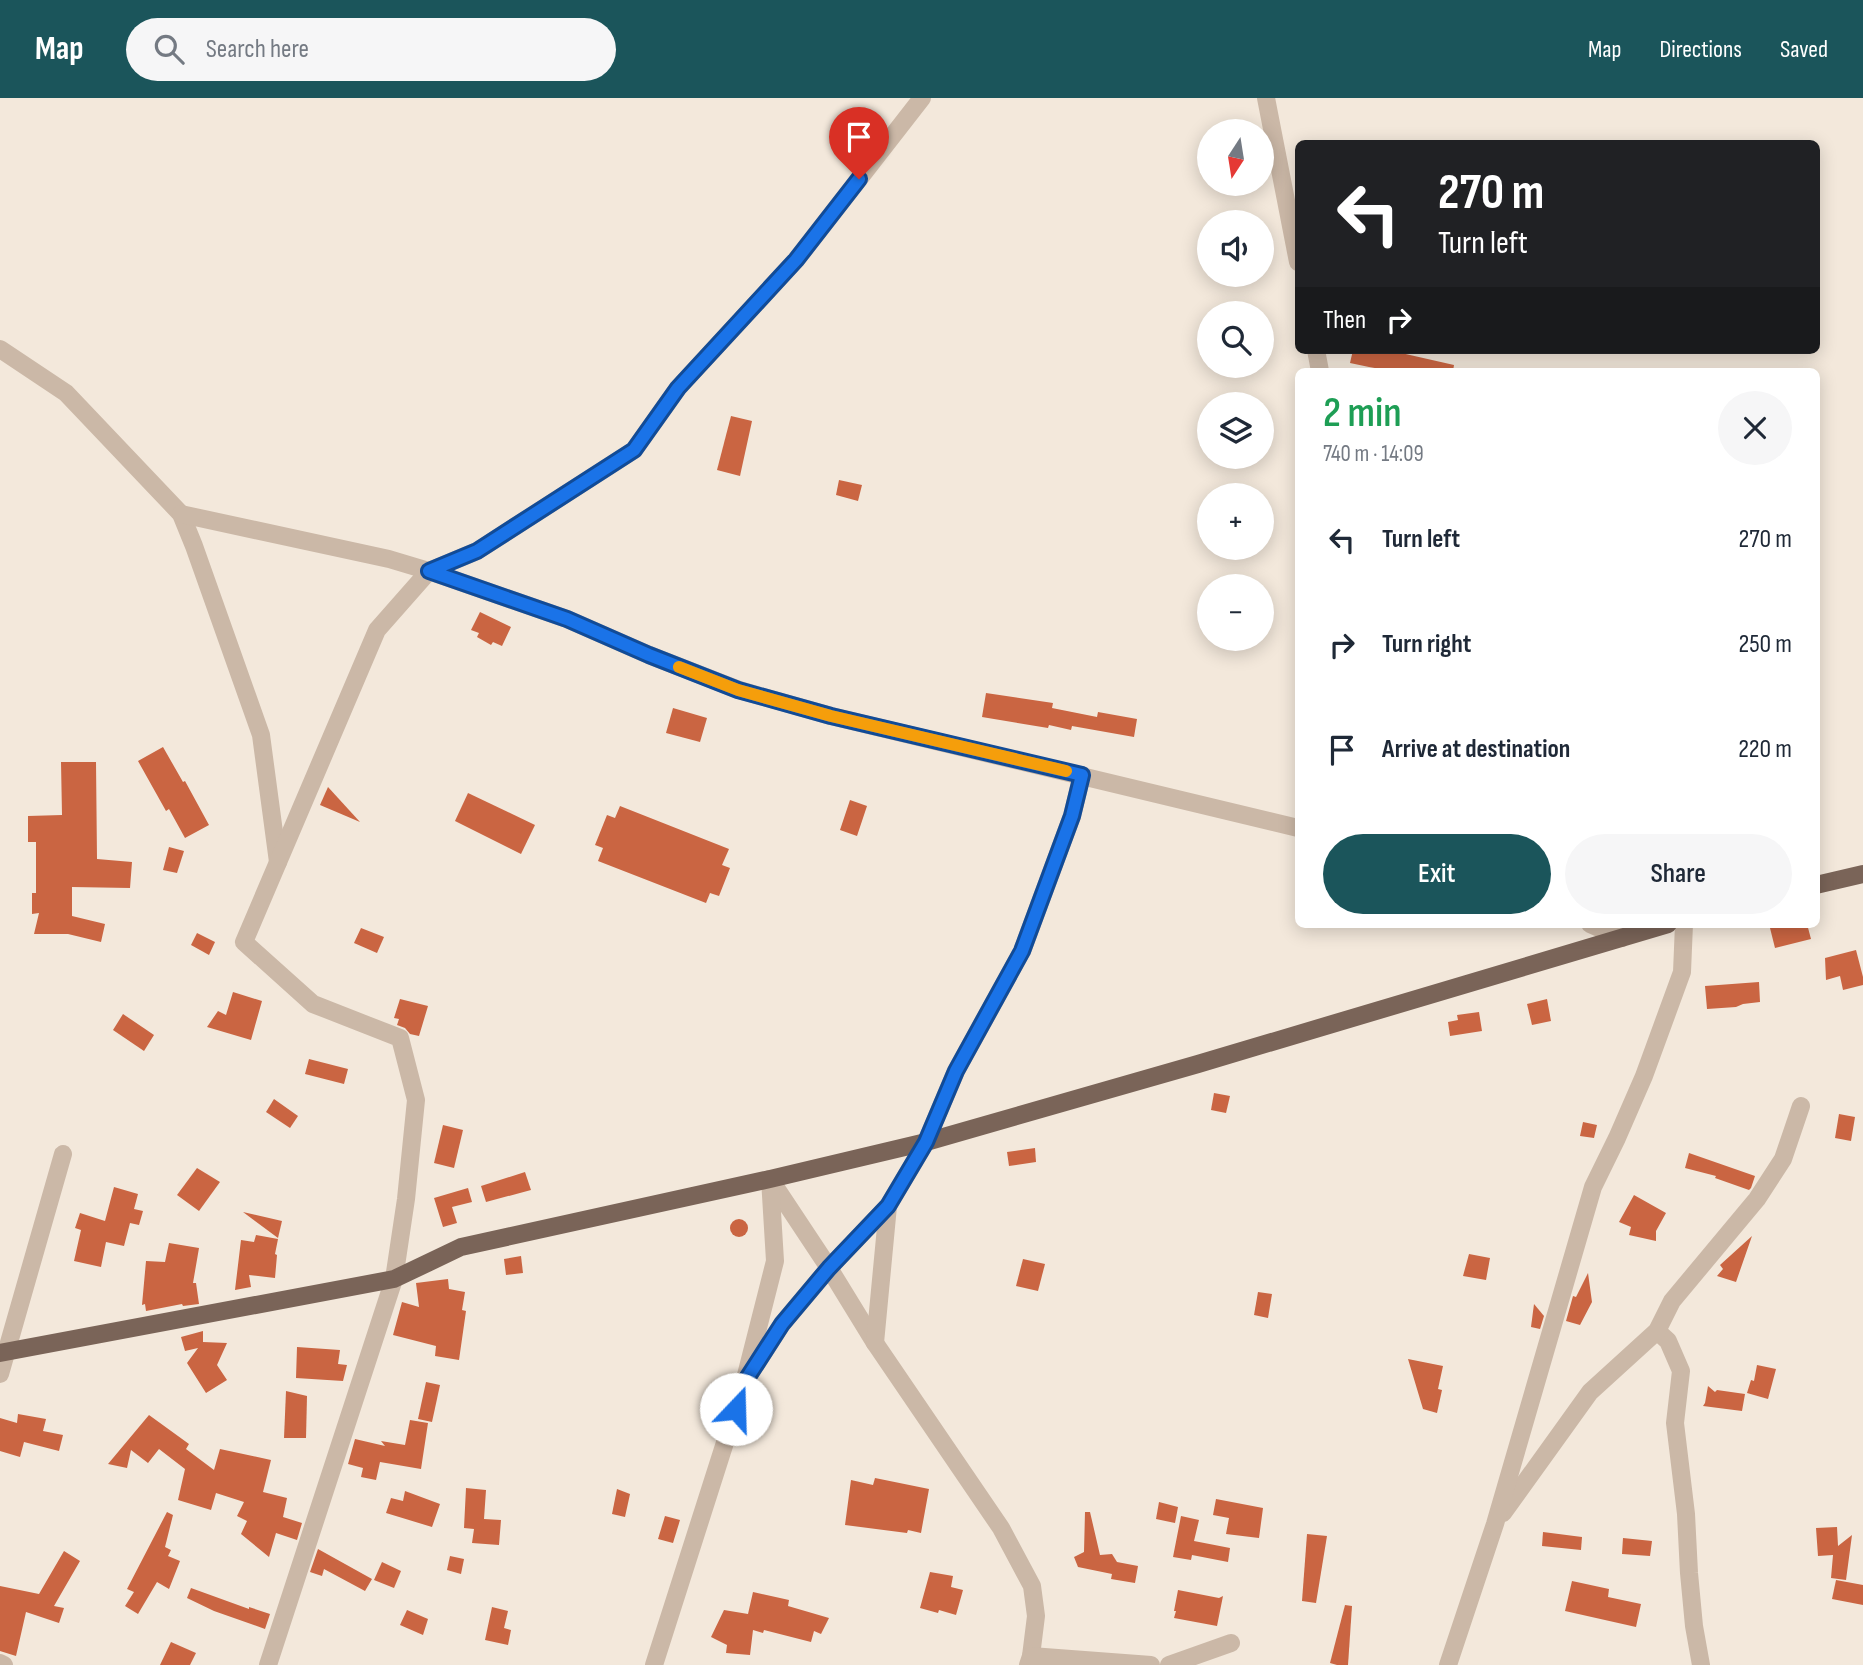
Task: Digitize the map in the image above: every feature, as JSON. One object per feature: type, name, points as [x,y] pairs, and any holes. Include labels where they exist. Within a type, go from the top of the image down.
[{"type":"main road","points":[[1820,885],[1863,874]]},
{"type":"main road","points":[[4,1353],[394,1279],[461,1247],[926,1142],[1655,928]]},
{"type":"street","points":[[268,1665],[394,1279],[406,1199],[416,1100],[400,1038],[313,1004],[244,942],[377,630],[429,571],[477,551],[634,450],[678,388],[796,260],[922,98]]},
{"type":"street","points":[[1266,98],[1295,247]]},
{"type":"street","points":[[0,349],[66,393],[181,514],[261,734],[278,862]]},
{"type":"street","points":[[181,514],[389,559],[429,571],[567,619],[738,690],[831,716],[1295,827]]},
{"type":"street","points":[[744,1383],[782,1324],[829,1268],[888,1206],[926,1142],[956,1071],[1022,951],[1072,816],[1082,775]]},
{"type":"street","points":[[1599,928],[1622,938]]},
{"type":"street","points":[[1448,1665],[1495,1524],[1593,1187],[1644,1076],[1682,972],[1684,928]]},
{"type":"street","points":[[1495,1524],[1590,1392],[1657,1331],[1672,1301],[1757,1199],[1783,1159],[1801,1106]]},
{"type":"street","points":[[0,1374],[63,1154]]},
{"type":"street","points":[[770,1179],[875,1343],[1001,1528],[1032,1587],[1036,1616],[1029,1661],[1151,1665]]},
{"type":"street","points":[[654,1665],[744,1383],[775,1261],[770,1179]]},
{"type":"street","points":[[875,1343],[888,1206]]},
{"type":"street","points":[[1657,1331],[1668,1341],[1681,1371],[1675,1423],[1700,1665]]},
{"type":"street","points":[[1169,1665],[1231,1643]]},
{"type":"building","points":[[1352,354],[1406,354],[1454,365],[1454,368],[1375,368],[1350,363]]},
{"type":"building","points":[[731,416],[752,421],[740,476],[717,470]]},
{"type":"building","points":[[839,480],[862,485],[858,501],[836,495]]},
{"type":"building","points":[[480,612],[511,627],[502,646],[493,642],[491,645],[477,637],[479,633],[471,630]]},
{"type":"building","points":[[986,693],[1053,703],[1052,708],[1097,717],[1098,712],[1137,719],[1134,737],[1072,726],[1071,730],[1049,725],[1048,728],[982,717]]},
{"type":"building","points":[[673,708],[707,718],[700,742],[666,733]]},
{"type":"building","points":[[163,747],[209,825],[185,838],[169,809],[166,811],[138,761]]},
{"type":"building","points":[[61,762],[96,762],[97,859],[132,862],[130,888],[72,887],[72,916],[105,924],[101,942],[68,934],[34,934],[39,913],[32,914],[32,893],[36,893],[36,842],[28,842],[28,816],[62,815]]},
{"type":"building","points":[[328,787],[360,822],[320,805]]},
{"type":"building","points":[[468,793],[535,825],[521,854],[455,821]]},
{"type":"building","points":[[850,800],[867,806],[857,836],[840,830]]},
{"type":"building","points":[[620,806],[729,849],[722,865],[730,868],[719,896],[710,893],[706,903],[598,861],[603,848],[595,845],[607,815],[615,818]]},
{"type":"building","points":[[169,847],[184,851],[177,873],[163,870]]},
{"type":"building","points":[[361,928],[384,937],[377,953],[354,943]]},
{"type":"building","points":[[1770,928],[1808,928],[1811,939],[1775,948]]},
{"type":"building","points":[[197,933],[215,942],[209,955],[191,945]]},
{"type":"building","points":[[1856,950],[1863,985],[1843,990],[1840,976],[1826,980],[1825,958]]},
{"type":"building","points":[[1759,982],[1760,1002],[1707,1009],[1705,986]]},
{"type":"building","points":[[233,992],[262,1001],[251,1040],[207,1027],[218,1011],[226,1015]]},
{"type":"building","points":[[400,999],[428,1006],[419,1036],[410,1034],[397,1025],[399,1019],[394,1018]]},
{"type":"building","points":[[1547,999],[1551,1021],[1532,1025],[1527,1004]]},
{"type":"building","points":[[1479,1012],[1482,1031],[1450,1036],[1448,1022],[1458,1020],[1457,1015]]},
{"type":"building","points":[[123,1014],[154,1035],[144,1051],[113,1030]]},
{"type":"building","points":[[309,1059],[348,1069],[344,1084],[305,1074]]},
{"type":"building","points":[[1214,1093],[1230,1096],[1226,1113],[1211,1110]]},
{"type":"building","points":[[274,1099],[298,1116],[290,1128],[266,1112]]},
{"type":"building","points":[[1839,1114],[1855,1117],[1851,1141],[1835,1138]]},
{"type":"building","points":[[1583,1122],[1597,1125],[1594,1138],[1580,1136]]},
{"type":"building","points":[[443,1125],[463,1130],[454,1168],[434,1163]]},
{"type":"building","points":[[1035,1148],[1036,1162],[1009,1166],[1007,1152]]},
{"type":"building","points":[[1689,1153],[1755,1176],[1751,1188],[1749,1190],[1715,1178],[1716,1176],[1685,1168]]},
{"type":"building","points":[[197,1168],[220,1182],[199,1211],[177,1195]]},
{"type":"building","points":[[525,1172],[531,1190],[486,1202],[481,1186]]},
{"type":"building","points":[[114,1187],[138,1194],[134,1209],[143,1211],[139,1225],[130,1223],[124,1246],[106,1242],[101,1267],[74,1261],[81,1230],[75,1228],[80,1213],[105,1221]]},
{"type":"building","points":[[468,1188],[472,1202],[452,1207],[457,1223],[443,1227],[434,1198]]},
{"type":"building","points":[[1634,1195],[1666,1213],[1656,1231],[1656,1241],[1629,1235],[1631,1227],[1619,1222]]},
{"type":"building","points":[[243,1212],[282,1221],[278,1238]]},
{"type":"building","points":[[739,1219],[745,1222],[748,1228],[745,1234],[739,1237],[733,1234],[730,1228],[733,1222]]},
{"type":"building","points":[[256,1235],[278,1239],[275,1278],[249,1275],[251,1287],[235,1290],[241,1240],[254,1242]]},
{"type":"building","points":[[1752,1236],[1736,1282],[1717,1276],[1723,1269],[1720,1265]]},
{"type":"building","points":[[169,1243],[199,1248],[193,1283],[196,1283],[199,1304],[182,1304],[146,1311],[145,1304],[142,1305],[146,1261],[165,1262]]},
{"type":"building","points":[[1469,1254],[1490,1258],[1486,1280],[1463,1276]]},
{"type":"building","points":[[521,1256],[523,1273],[506,1275],[504,1259]]},
{"type":"building","points":[[1023,1259],[1045,1264],[1038,1291],[1016,1286]]},
{"type":"building","points":[[1588,1273],[1592,1302],[1580,1325],[1566,1321],[1573,1296],[1576,1297]]},
{"type":"building","points":[[448,1279],[449,1289],[465,1292],[462,1310],[466,1311],[459,1360],[435,1356],[436,1346],[393,1335],[402,1302],[419,1307],[416,1283]]},
{"type":"building","points":[[1258,1292],[1272,1294],[1268,1318],[1254,1315]]},
{"type":"building","points":[[1534,1304],[1544,1316],[1540,1329],[1531,1327]]},
{"type":"building","points":[[203,1331],[203,1342],[227,1343],[217,1365],[227,1380],[206,1393],[187,1363],[198,1348],[185,1351],[181,1337]]},
{"type":"building","points":[[297,1347],[340,1350],[338,1364],[347,1365],[343,1381],[296,1378]]},
{"type":"building","points":[[1408,1359],[1443,1366],[1437,1413],[1423,1409]]},
{"type":"building","points":[[1757,1365],[1776,1369],[1768,1399],[1747,1393],[1751,1380],[1754,1381]]},
{"type":"building","points":[[426,1382],[440,1385],[432,1422],[418,1419]]},
{"type":"building","points":[[1708,1386],[1715,1392],[1717,1390],[1745,1394],[1742,1411],[1703,1406]]},
{"type":"building","points":[[286,1391],[307,1396],[306,1438],[284,1438]]},
{"type":"building","points":[[18,1414],[46,1419],[43,1431],[63,1435],[59,1451],[24,1442],[20,1457],[0,1451],[0,1418],[17,1423]]},
{"type":"building","points":[[149,1415],[189,1444],[186,1449],[214,1470],[220,1449],[271,1460],[263,1492],[287,1498],[283,1517],[302,1523],[297,1540],[276,1533],[269,1557],[241,1534],[247,1521],[237,1516],[244,1502],[216,1493],[211,1510],[178,1500],[185,1469],[159,1449],[148,1463],[131,1450],[127,1468],[108,1464]]},
{"type":"building","points":[[410,1420],[428,1423],[421,1469],[380,1462],[376,1480],[361,1477],[363,1468],[348,1464],[355,1439],[385,1446],[381,1441],[405,1445]]},
{"type":"building","points":[[875,1478],[929,1489],[921,1533],[845,1525],[851,1480],[873,1485]]},
{"type":"building","points":[[466,1488],[486,1490],[484,1519],[501,1520],[499,1545],[472,1543],[474,1529],[464,1528]]},
{"type":"building","points":[[617,1489],[630,1494],[625,1517],[612,1514]]},
{"type":"building","points":[[405,1491],[440,1504],[432,1527],[386,1513],[391,1498],[403,1501]]},
{"type":"building","points":[[1216,1499],[1263,1508],[1259,1538],[1226,1534],[1229,1518],[1213,1515]]},
{"type":"building","points":[[1159,1502],[1178,1507],[1175,1523],[1156,1519]]},
{"type":"building","points":[[167,1512],[173,1515],[165,1547],[171,1550],[168,1556],[180,1561],[169,1589],[157,1582],[138,1614],[125,1606],[134,1592],[127,1589]]},
{"type":"building","points":[[1085,1512],[1090,1512],[1100,1555],[1112,1554],[1117,1562],[1138,1566],[1135,1583],[1111,1579],[1112,1574],[1078,1567],[1074,1557],[1084,1552]]},
{"type":"building","points":[[665,1516],[680,1520],[673,1543],[658,1539]]},
{"type":"building","points":[[1181,1516],[1199,1520],[1194,1541],[1230,1548],[1228,1562],[1192,1555],[1191,1560],[1173,1557]]},
{"type":"building","points":[[1837,1527],[1838,1546],[1852,1535],[1846,1580],[1831,1578],[1833,1555],[1818,1556],[1816,1528]]},
{"type":"building","points":[[1543,1532],[1582,1537],[1581,1550],[1542,1546]]},
{"type":"building","points":[[1307,1534],[1327,1536],[1316,1603],[1302,1601]]},
{"type":"building","points":[[1623,1538],[1652,1541],[1650,1556],[1622,1554]]},
{"type":"building","points":[[318,1549],[372,1579],[365,1591],[324,1569],[322,1576],[310,1572]]},
{"type":"building","points":[[64,1551],[80,1561],[54,1606],[64,1608],[59,1623],[26,1612],[16,1656],[0,1651],[0,1586],[39,1594]]},
{"type":"building","points":[[450,1556],[464,1559],[461,1574],[447,1570]]},
{"type":"building","points":[[382,1562],[401,1571],[394,1588],[374,1580]]},
{"type":"building","points":[[930,1572],[953,1576],[951,1587],[963,1590],[956,1615],[920,1608]]},
{"type":"building","points":[[1836,1580],[1863,1585],[1863,1605],[1832,1599]]},
{"type":"building","points":[[1572,1581],[1609,1589],[1608,1597],[1641,1604],[1636,1627],[1565,1611]]},
{"type":"building","points":[[191,1588],[270,1614],[265,1629],[214,1611],[187,1598]]},
{"type":"building","points":[[1178,1590],[1219,1598],[1223,1596],[1217,1626],[1174,1618]]},
{"type":"building","points":[[753,1592],[789,1600],[788,1606],[829,1618],[821,1634],[814,1631],[811,1642],[764,1630],[763,1633],[753,1630],[750,1655],[726,1653],[727,1645],[711,1637],[724,1610],[748,1614]]},
{"type":"building","points":[[1345,1605],[1352,1606],[1348,1665],[1337,1665],[1330,1663]]},
{"type":"building","points":[[492,1607],[508,1611],[504,1628],[511,1630],[508,1645],[485,1640]]},
{"type":"building","points":[[407,1610],[428,1619],[423,1635],[400,1625]]},
{"type":"building","points":[[171,1642],[196,1653],[190,1665],[160,1665]]},
{"type":"slow traffic","points":[[679,667],[738,690],[831,716],[1066,771]]},
{"type":"route","points":[[736,1409],[744,1383],[782,1324],[829,1268],[888,1206],[926,1142],[956,1071],[1022,951],[1072,816],[1082,775],[831,716],[738,690],[567,619],[429,571],[477,551],[634,450],[678,388],[796,260],[859,179]]}]
